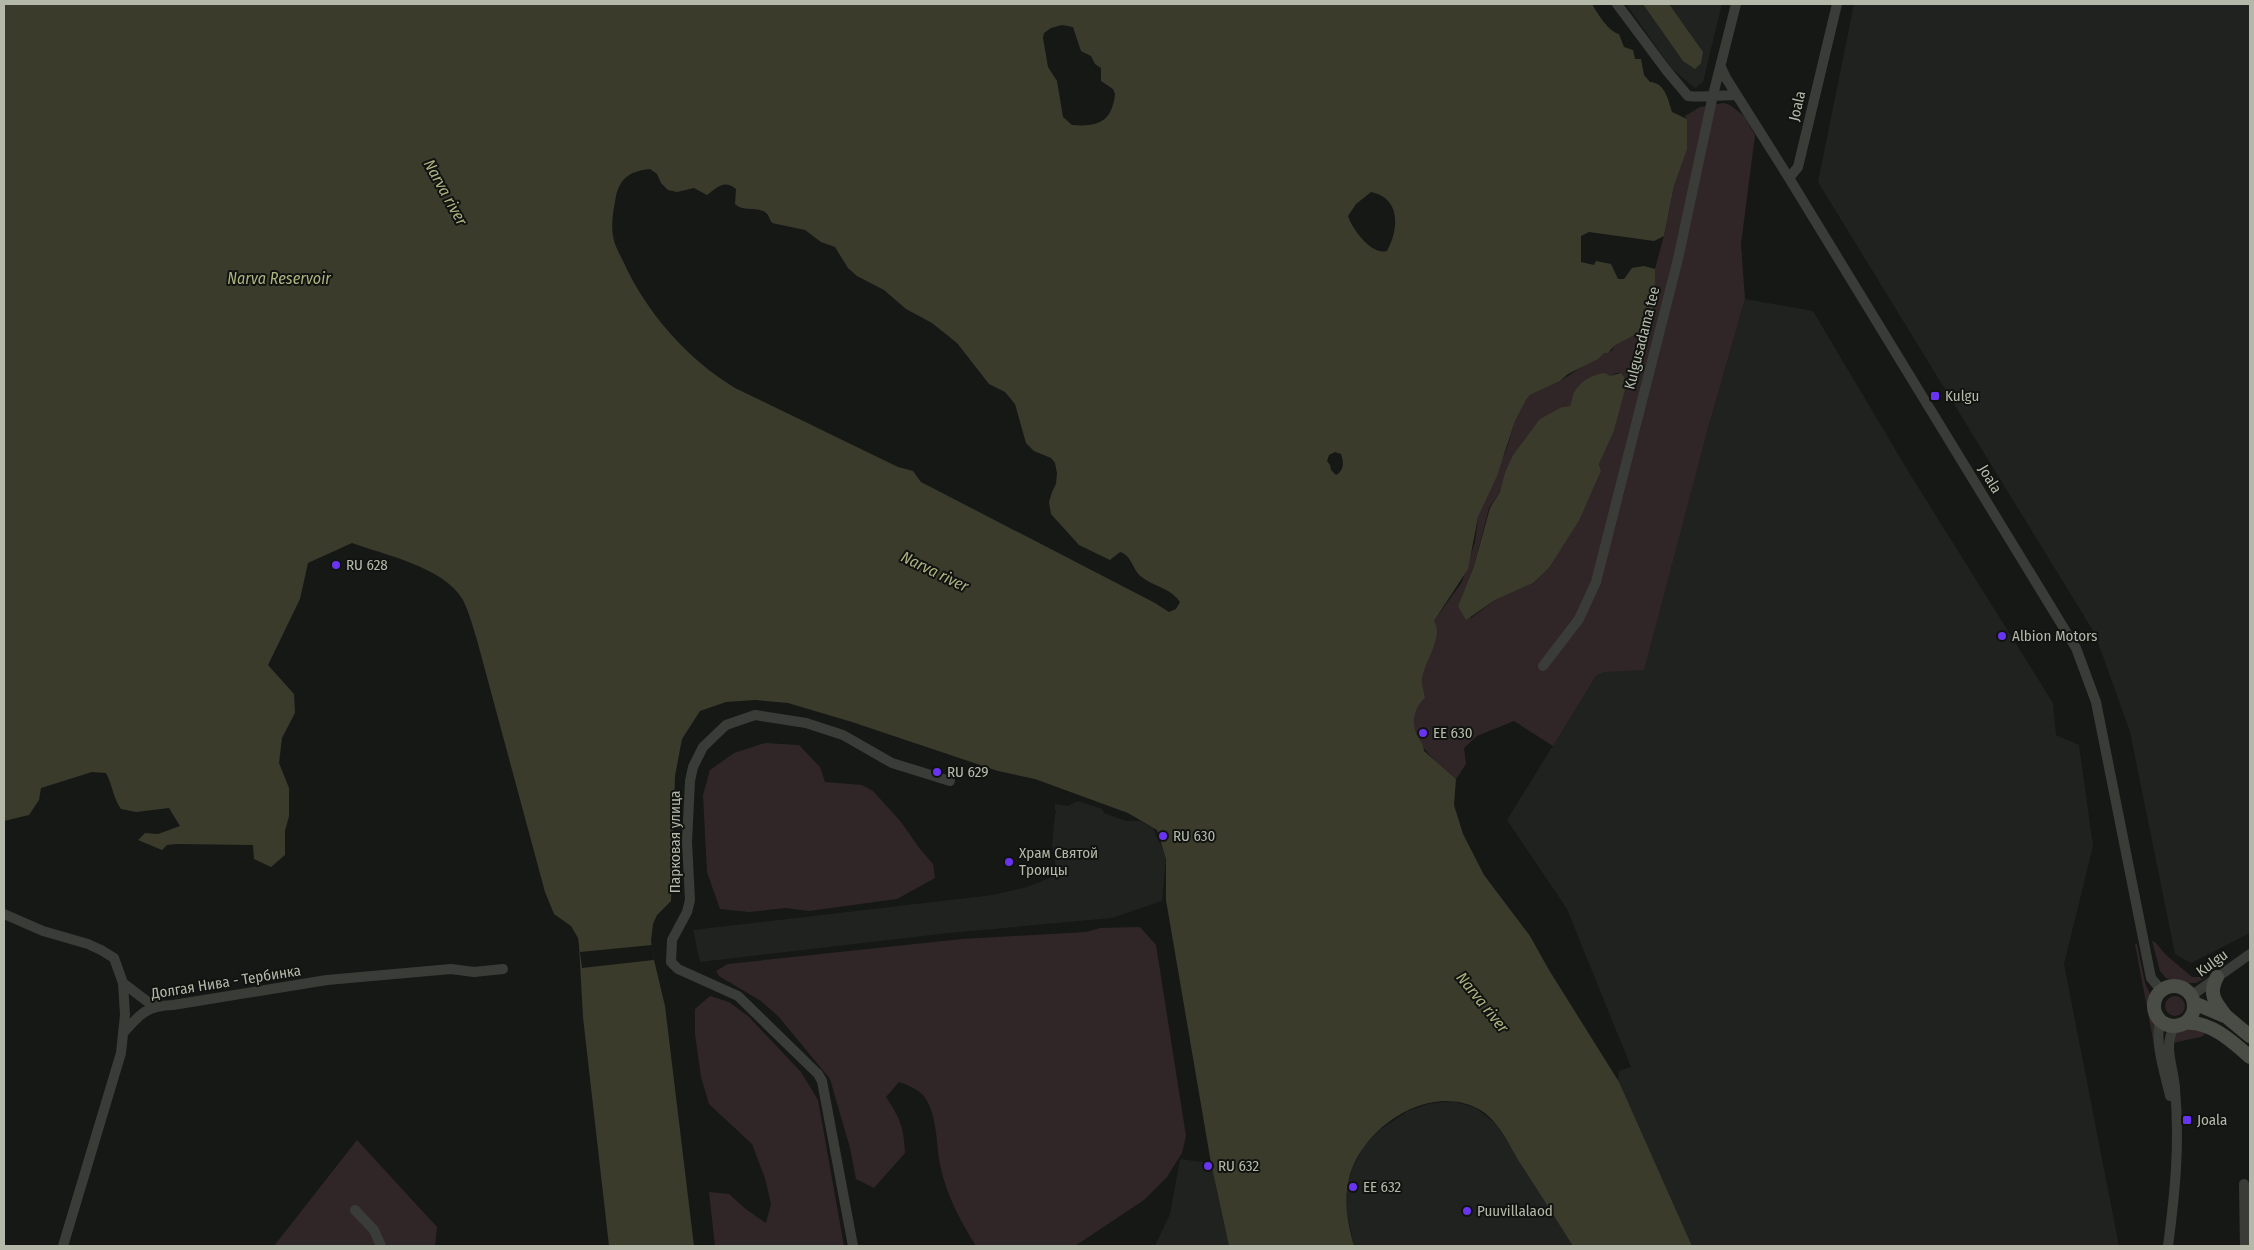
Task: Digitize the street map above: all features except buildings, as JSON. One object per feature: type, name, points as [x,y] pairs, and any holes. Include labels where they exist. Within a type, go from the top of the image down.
[{"type":"main road","points":[[2217,977],[2213,985],[2212,997],[2227,1017]]},
{"type":"main road","points":[[2250,1036],[2227,1017],[2193,999],[2185,989],[2179,986],[2172,986],[2162,990],[2154,1004],[2154,1010],[2160,1023],[2180,1025],[2196,1022],[2232,1041],[2250,1056]]},
{"type":"main road","points":[[2180,1025],[2194,1013],[2193,999]]},
{"type":"street","points":[[1617,4],[1688,96],[1703,98],[1713,95],[1736,95]]},
{"type":"street","name":"Kulgusadama tee","points":[[1543,666],[1579,619],[1596,582],[1678,259],[1713,95],[1736,4]]},
{"type":"street","name":"Joala","points":[[1837,4],[1798,168],[1789,178],[2076,648],[2096,702],[2151,978],[2162,990]]},
{"type":"street","points":[[1721,67],[1736,95],[1789,178]]},
{"type":"street","name":"Парковая улица","points":[[853,1246],[822,1082],[818,1074],[738,996],[678,968],[671,962],[672,940],[687,912],[690,900],[687,842],[690,781],[698,756],[717,732],[733,721],[755,715],[782,718],[830,729],[892,763],[950,781]]},
{"type":"street","points":[[4,914],[43,931],[88,944],[101,950],[114,958],[123,983],[124,1032],[121,1053],[63,1246]]},
{"type":"street","name":"Kulgu","points":[[2193,999],[2217,977],[2250,954]]},
{"type":"street","name":"Долгая Нива - Тербинка","points":[[124,1032],[141,1014],[156,1005],[174,1005],[327,980],[451,969],[474,972],[503,969]]},
{"type":"street","points":[[123,983],[148,1002],[156,1005]]},
{"type":"street","points":[[2160,1023],[2160,1047],[2170,1096],[2175,1103]]},
{"type":"street","points":[[2168,1246],[2178,1144],[2175,1090],[2168,1038],[2180,1025]]},
{"type":"street","points":[[2244,1184],[2246,1246]]},
{"type":"street","points":[[355,1210],[374,1230],[381,1246]]},
{"type":"shaded area","points":[[1626,4],[1722,4],[1703,82],[1695,88],[1672,69]]},
{"type":"shaded area","points":[[1854,4],[2250,4],[2250,933],[2191,963],[2175,954],[2130,732],[2095,634],[1818,182]]},
{"type":"shaded area","points":[[1724,103],[1730,105],[1744,116],[1755,135],[1741,244],[1745,299],[1705,439],[1644,670],[1604,672],[1596,676],[1553,746],[1514,721],[1477,736],[1464,748],[1466,764],[1456,779],[1437,762],[1420,742],[1415,732],[1413,720],[1416,709],[1425,698],[1421,674],[1435,640],[1434,621],[1462,582],[1475,542],[1478,517],[1506,451],[1515,421],[1526,400],[1530,395],[1560,381],[1604,353],[1612,351],[1614,346],[1642,331],[1648,321],[1655,302],[1655,269],[1674,186],[1687,146],[1687,119],[1685,116],[1700,107]],"holes":[[[1616,373],[1621,373],[1626,381],[1614,431],[1599,464],[1601,471],[1579,521],[1549,568],[1533,583],[1495,600],[1471,618],[1458,606],[1474,566],[1489,508],[1500,492],[1513,455],[1532,430],[1562,407],[1570,406],[1573,399]]]},
{"type":"shaded area","points":[[1745,299],[1813,311],[1908,471],[2053,703],[2056,735],[2079,745],[2093,846],[2064,964],[2119,1246],[1692,1246],[1618,1081],[1619,1071],[1631,1067],[1567,909],[1507,820],[1596,676],[1604,672],[1705,439]]},
{"type":"shaded area","points":[[765,743],[799,745],[820,767],[825,782],[862,785],[873,791],[901,822],[933,864],[935,878],[897,899],[809,911],[786,908],[749,912],[720,909],[707,872],[703,795],[710,770],[734,753]]},
{"type":"shaded area","points":[[1078,801],[1102,809],[1104,813],[1126,821],[1140,821],[1153,828],[1166,857],[1162,901],[1112,918],[949,933],[700,962],[693,930],[993,895],[1027,887],[1057,875],[1052,844],[1055,814],[1057,812],[1055,804],[1068,806]]},
{"type":"shaded area","points":[[1140,927],[1156,945],[1186,1136],[1182,1153],[1167,1177],[1144,1200],[1075,1246],[976,1246],[960,1218],[947,1189],[939,1161],[931,1109],[925,1097],[919,1091],[899,1082],[886,1097],[895,1111],[900,1124],[904,1137],[905,1153],[874,1188],[856,1179],[850,1148],[830,1079],[779,1017],[761,1001],[719,976],[716,971],[728,964],[962,939],[1086,932],[1100,928]]},
{"type":"shaded area","points":[[2152,941],[2192,977],[2207,977],[2196,983],[2185,983],[2166,978],[2160,971]]},
{"type":"shaded area","points":[[2135,944],[2137,944],[2145,983],[2150,994],[2150,1010],[2156,1026],[2154,1045]]},
{"type":"shaded area","points":[[710,996],[729,1002],[748,1016],[801,1072],[818,1100],[844,1246],[715,1246],[709,1192],[729,1194],[766,1223],[771,1204],[765,1178],[752,1144],[709,1104],[701,1077],[695,1034],[695,1009]]},
{"type":"shaded area","points":[[2175,996],[2182,999],[2185,1006],[2182,1013],[2175,1016],[2168,1013],[2165,1006],[2168,999]]},
{"type":"shaded area","points":[[2183,1029],[2205,1030],[2204,1035],[2201,1037],[2172,1043],[2177,1033]]},
{"type":"shaded area","points":[[1453,1101],[1476,1108],[1497,1125],[1573,1246],[1354,1246],[1346,1208],[1347,1188],[1352,1169],[1364,1146],[1381,1129],[1408,1111],[1428,1104]]},
{"type":"shaded area","points":[[357,1140],[437,1227],[435,1246],[274,1246]]},
{"type":"shaded area","points":[[1180,1159],[1211,1163],[1229,1246],[1155,1246],[1170,1214]]},
{"type":"water","name":"Narva Reservoir","points":[[4,4],[1592,4],[1607,26],[1619,34],[1624,47],[1633,50],[1635,59],[1641,59],[1644,75],[1650,82],[1659,85],[1667,97],[1672,112],[1687,119],[1687,149],[1674,186],[1664,236],[1654,241],[1589,232],[1581,236],[1581,262],[1594,265],[1596,261],[1611,264],[1618,279],[1624,279],[1632,268],[1644,266],[1655,269],[1655,302],[1642,331],[1614,346],[1608,353],[1604,353],[1598,359],[1568,374],[1560,381],[1530,395],[1526,400],[1515,421],[1497,476],[1478,517],[1468,569],[1434,621],[1437,634],[1422,678],[1425,698],[1418,706],[1414,716],[1414,726],[1424,751],[1456,779],[1454,805],[1463,834],[1484,875],[1530,936],[1619,1082],[1692,1246],[1573,1246],[1494,1122],[1482,1111],[1462,1103],[1442,1101],[1421,1105],[1401,1114],[1383,1126],[1368,1142],[1356,1160],[1349,1179],[1346,1196],[1348,1221],[1354,1246],[1229,1246],[1211,1163],[1166,900],[1166,859],[1157,830],[1128,813],[1035,779],[998,771],[852,722],[788,703],[755,700],[726,702],[700,711],[682,739],[675,776],[671,901],[657,915],[653,924],[651,941],[665,1006],[694,1246],[609,1246],[583,1017],[578,938],[571,926],[554,914],[545,892],[469,615],[463,600],[442,579],[413,564],[352,543],[308,563],[300,599],[268,665],[294,694],[295,713],[282,738],[279,763],[289,788],[289,816],[285,831],[285,855],[271,867],[254,859],[253,845],[177,844],[167,845],[162,850],[138,840],[145,833],[158,834],[180,826],[169,808],[136,812],[121,809],[116,801],[106,773],[92,772],[41,788],[39,800],[29,815],[4,821]],"holes":[[[1062,25],[1073,27],[1081,51],[1091,56],[1095,64],[1101,68],[1101,81],[1113,89],[1115,94],[1111,111],[1102,121],[1089,125],[1072,125],[1063,117],[1057,81],[1048,67],[1043,38],[1044,33],[1051,28]],[[650,169],[657,174],[661,183],[668,190],[677,192],[694,188],[707,195],[717,187],[724,185],[732,186],[736,189],[735,204],[739,207],[761,210],[768,215],[772,223],[805,230],[821,242],[835,247],[848,268],[857,276],[884,290],[906,309],[932,323],[957,343],[989,384],[1005,392],[1015,404],[1026,443],[1034,451],[1051,458],[1055,463],[1057,473],[1056,484],[1049,502],[1051,514],[1079,545],[1110,560],[1120,552],[1128,557],[1139,575],[1176,597],[1180,602],[1176,609],[1169,612],[921,482],[913,471],[898,467],[735,388],[700,363],[670,333],[643,298],[614,242],[612,219],[616,194],[625,178],[642,170]],[[1371,192],[1381,195],[1388,201],[1395,216],[1395,224],[1394,233],[1387,251],[1381,251],[1369,246],[1354,228],[1348,216],[1356,204]],[[1335,452],[1341,454],[1343,466],[1336,475],[1331,470],[1327,461],[1329,455]]]},
{"type":"water","points":[[1643,4],[1669,4],[1703,52],[1701,63],[1695,69],[1683,61]]},
{"type":"water","points":[[1605,373],[1610,376],[1621,373],[1627,381],[1614,431],[1599,464],[1601,471],[1579,521],[1549,568],[1533,583],[1495,600],[1466,620],[1458,606],[1474,566],[1490,508],[1500,492],[1505,473],[1513,455],[1540,419],[1562,407],[1570,406],[1579,385],[1591,377]]},
{"type":"pier","points":[[652,945],[654,960],[582,968],[580,952]]},
{"type":"place","name":"Kulgu","points":[[1935,396]]},
{"type":"place","name":"RU 628","points":[[336,565]]},
{"type":"place","name":"Albion Motors","points":[[2002,636]]},
{"type":"place","name":"EE 630","points":[[1423,733]]},
{"type":"place","name":"RU 629","points":[[937,772]]},
{"type":"place","name":"RU 630","points":[[1163,836]]},
{"type":"place","name":"Храм Святой Троицы","points":[[1009,862]]},
{"type":"place","name":"Joala","points":[[2187,1120]]},
{"type":"place","name":"RU 632","points":[[1208,1166]]},
{"type":"place","name":"EE 632","points":[[1353,1187]]},
{"type":"place","name":"Puuvillalaod","points":[[1467,1211]]},
{"type":"water label","name":"Narva river","points":[[446,192]]},
{"type":"water label","name":"Narva river","points":[[935,571]]},
{"type":"water label","name":"Narva river","points":[[1483,1002]]}]
